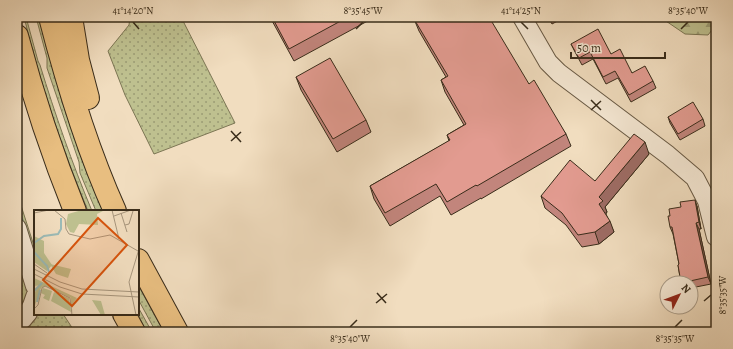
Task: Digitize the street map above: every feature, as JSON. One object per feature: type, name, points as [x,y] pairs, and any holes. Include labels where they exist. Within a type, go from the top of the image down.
[{"type":"highway","points":[[50,17],[72,95],[97,168],[115,210]]},
{"type":"highway","points":[[70,17],[81,73],[96,125],[97,168]]},
{"type":"highway","points":[[17,36],[35,101],[60,175],[75,210]]},
{"type":"highway","points":[[17,88],[32,137],[60,175]]},
{"type":"highway","points":[[139,262],[177,332]]},
{"type":"highway","points":[[125,315],[134,332]]},
{"type":"street","points":[[522,17],[548,62],[559,73],[668,155],[695,178],[707,201],[716,237]]},
{"type":"street","points":[[17,228],[34,283]]},
{"type":"street","points":[[17,324],[23,320],[34,301]]},
{"type":"green space","points":[[24,17],[26,17],[38,61],[64,138],[92,210],[88,210],[69,163],[37,66]]},
{"type":"green space","points":[[36,17],[39,17],[62,101],[84,165],[103,210],[96,210],[80,173],[79,162],[47,68],[47,58]]},
{"type":"green space","points":[[130,17],[181,17],[235,123],[154,154],[125,95],[108,51],[129,25]]},
{"type":"green space","points":[[660,17],[716,17],[716,25],[708,35],[685,34]]},
{"type":"green space","points":[[17,193],[34,246],[34,260],[17,206]]},
{"type":"green space","points":[[17,241],[31,289],[17,317]]},
{"type":"green space","points":[[139,287],[164,332],[156,332],[139,301]]},
{"type":"green space","points":[[139,309],[152,332],[147,332],[140,317]]},
{"type":"green space","points":[[36,315],[64,315],[75,332],[19,332]]},
{"type":"building","points":[[272,17],[348,17],[289,49]]},
{"type":"building","points":[[418,17],[489,17],[529,84],[534,80],[566,134],[447,202],[436,184],[385,213],[370,186],[450,140],[447,135],[466,124],[441,80],[448,76],[414,19]]},
{"type":"building","points":[[598,29],[611,54],[620,49],[632,73],[645,66],[653,81],[629,95],[615,71],[603,77],[590,52],[579,58],[571,44]]},
{"type":"building","points":[[330,58],[366,120],[333,139],[296,77]]},
{"type":"building","points":[[693,102],[703,119],[678,134],[668,117]]},
{"type":"building","points":[[634,134],[645,142],[599,197],[603,201],[599,204],[610,221],[595,232],[578,235],[562,213],[541,196],[570,160],[595,181]]},
{"type":"building","points":[[695,200],[699,222],[696,223],[708,277],[699,279],[699,275],[680,275],[672,227],[670,227],[668,216],[670,216],[669,209],[681,207],[680,202]]},
{"type":"waterway","points":[[17,206],[23,224]]}]
